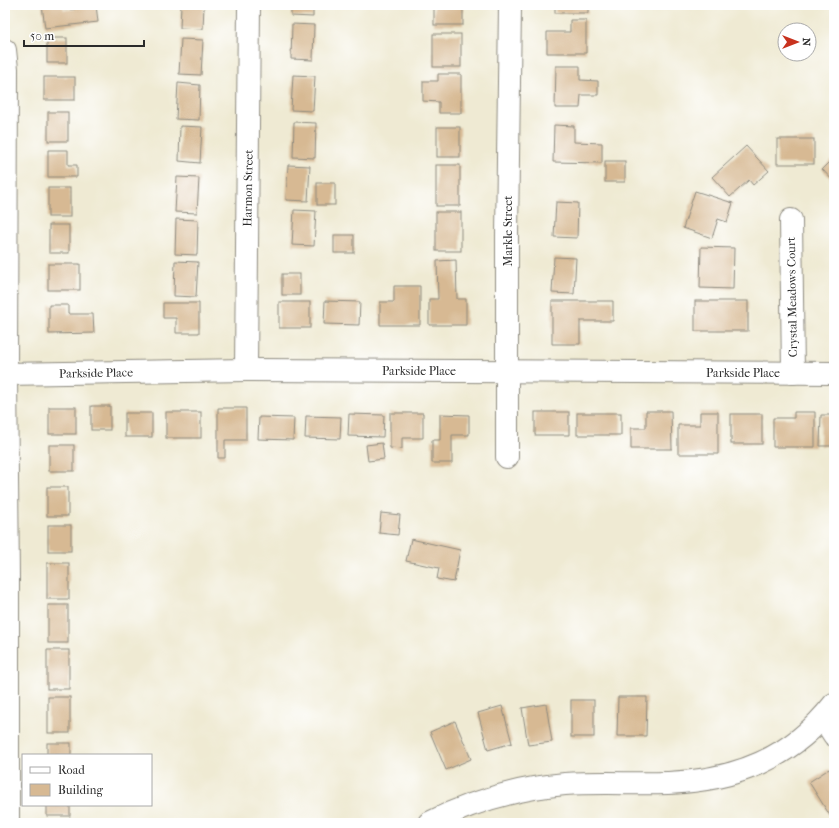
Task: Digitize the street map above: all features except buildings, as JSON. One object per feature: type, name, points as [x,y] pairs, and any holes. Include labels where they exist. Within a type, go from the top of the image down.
[{"type":"street","name":"Harmon Street","points":[[246,370],[249,5]]},
{"type":"street","name":"Markle Street","points":[[507,457],[507,236],[510,5]]},
{"type":"street","points":[[5,50],[7,69],[5,374],[8,580],[8,823]]},
{"type":"street","name":"Crystal Meadows Court","points":[[791,220],[793,373]]},
{"type":"street","name":"Parkside Place","points":[[5,374],[246,370],[508,373],[834,373]]},
{"type":"street","points":[[429,823],[462,808],[485,800],[534,788],[583,783],[668,783],[725,776],[749,768],[774,756],[805,734],[830,719]]}]
